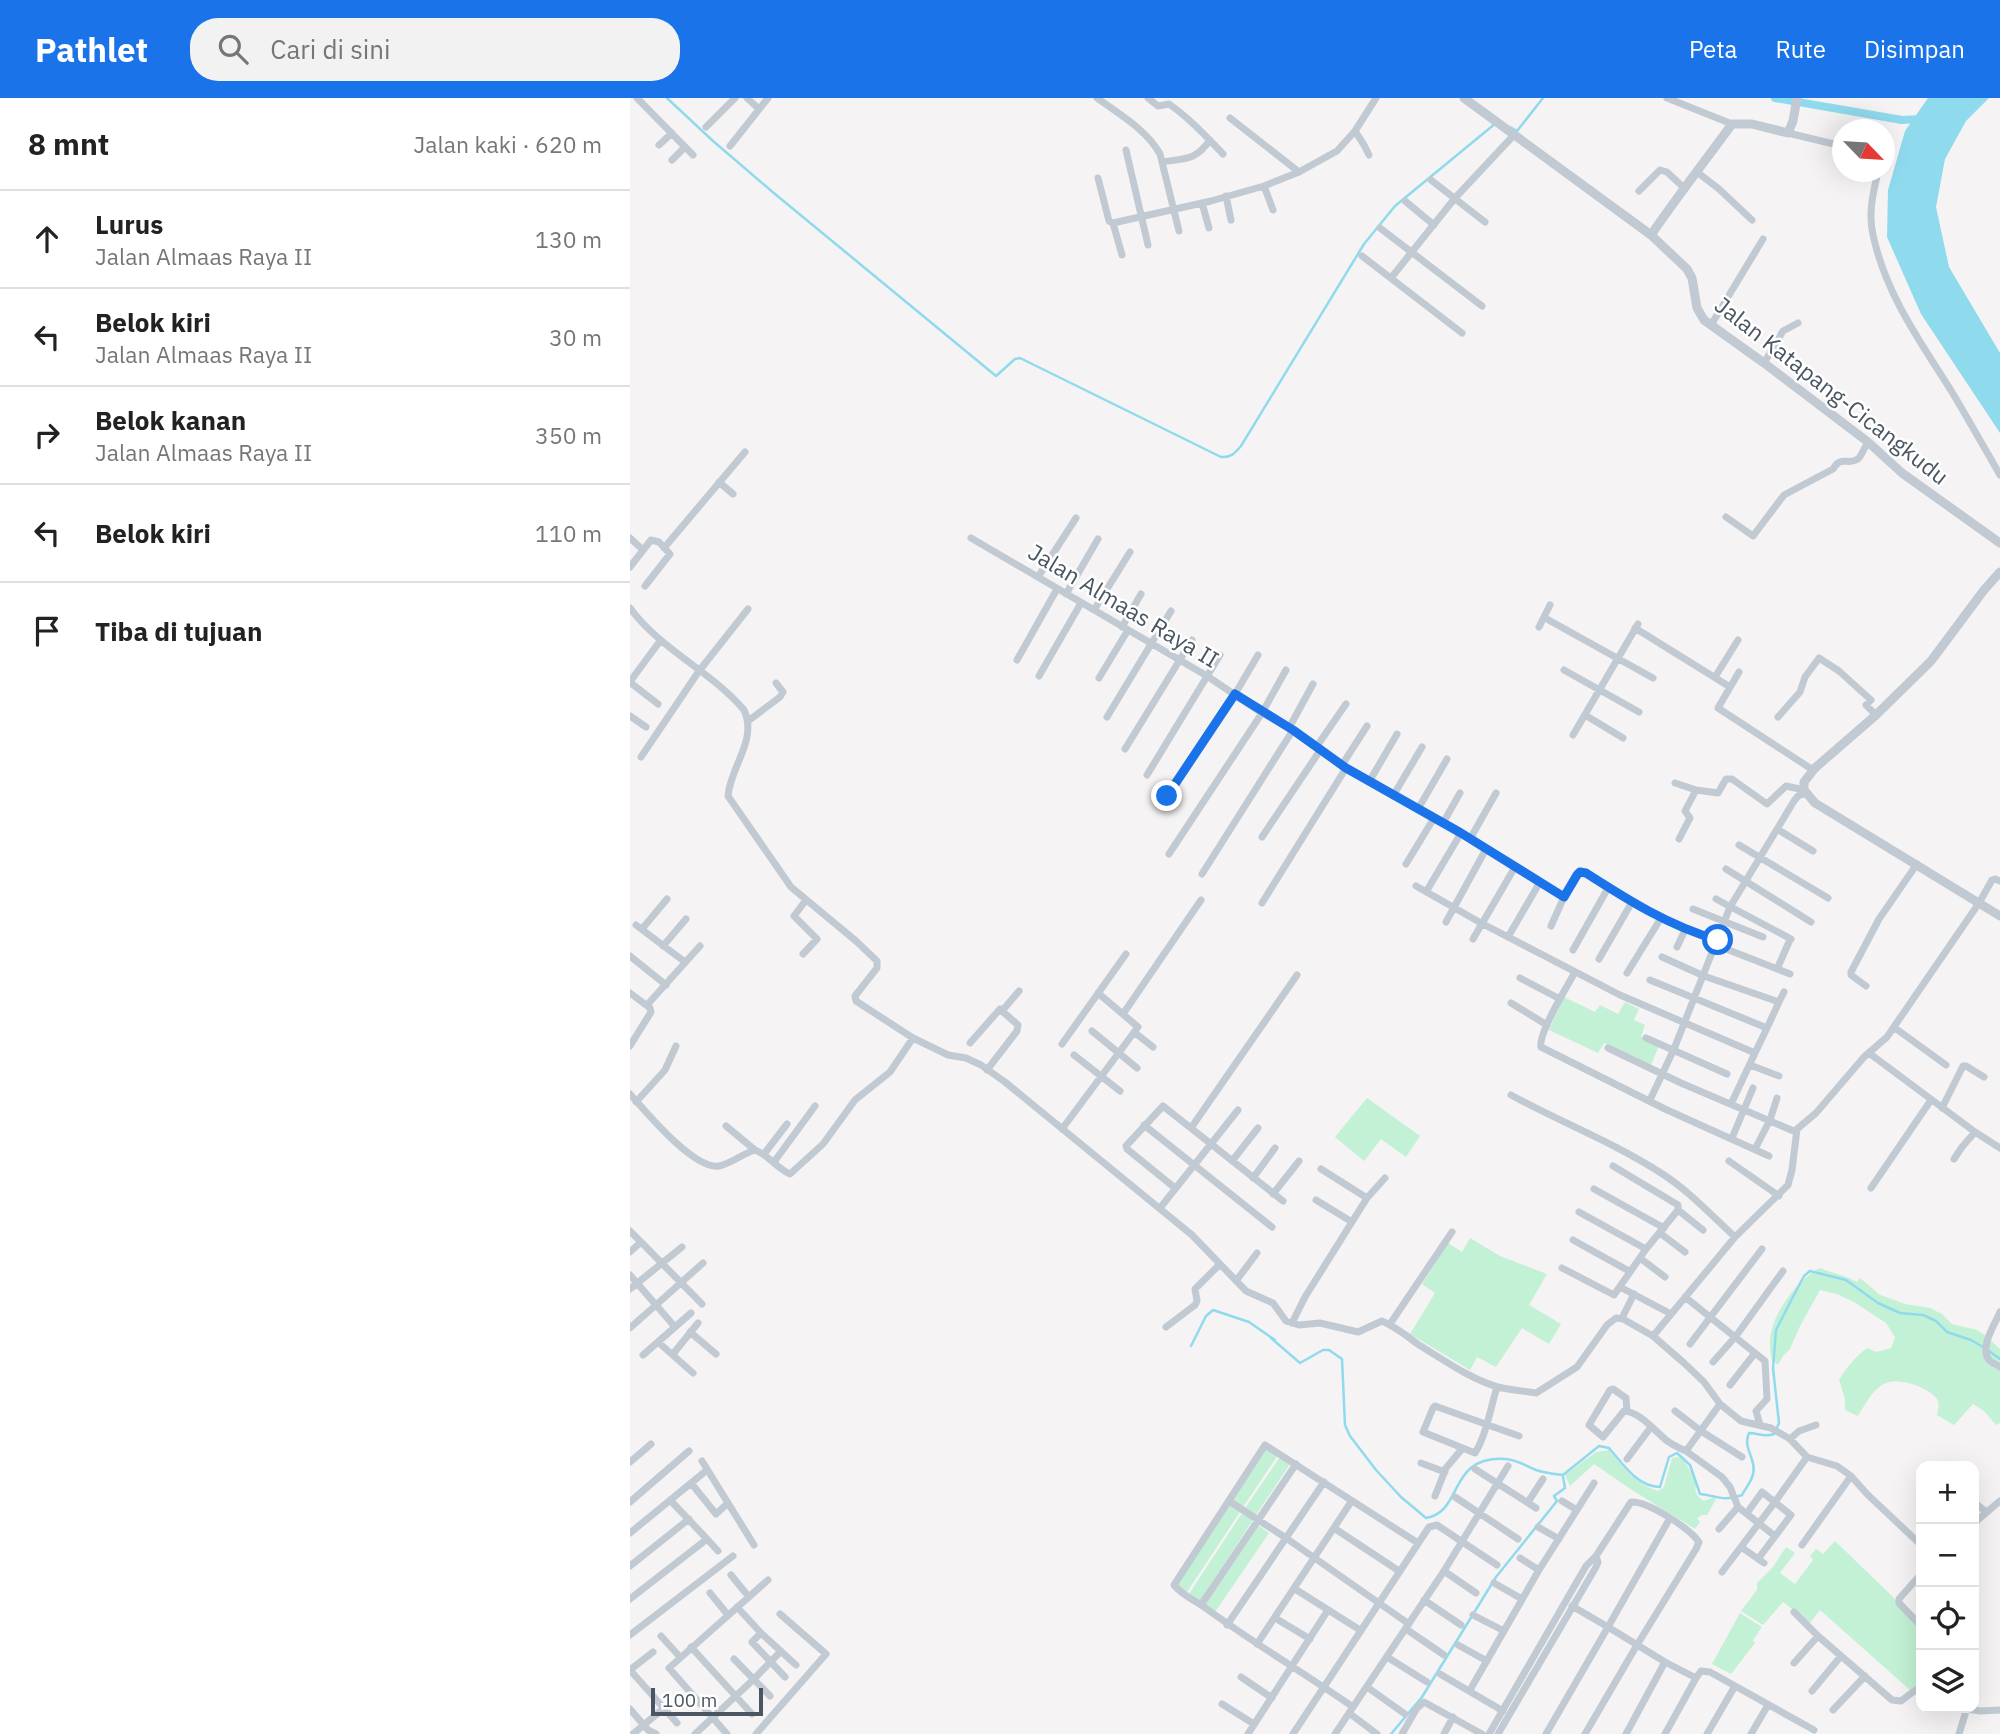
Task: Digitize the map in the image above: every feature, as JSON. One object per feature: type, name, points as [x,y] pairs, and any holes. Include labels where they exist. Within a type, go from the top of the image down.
[{"type":"street","points":[[638,98],[693,155]]},
{"type":"street","points":[[706,127],[735,98]]},
{"type":"street","points":[[747,98],[759,109]]},
{"type":"street","points":[[730,146],[768,98]]},
{"type":"street","points":[[1097,98],[1152,140],[1160,154],[1179,232]]},
{"type":"street","points":[[1148,98],[1158,106],[1171,106],[1223,154]]},
{"type":"street","points":[[1113,223],[1264,186],[1299,172],[1337,152],[1376,98]]},
{"type":"street","name":"Jalan Katapang-Cicangkudu","points":[[1464,98],[1651,235],[1679,260],[1692,278],[1698,308],[1704,320],[1868,442],[1902,473],[2000,543]]},
{"type":"street","points":[[1667,98],[1732,124],[1752,124],[1832,143]]},
{"type":"street","points":[[1788,133],[1797,98]]},
{"type":"street","points":[[1230,118],[1299,172]]},
{"type":"street","points":[[1651,235],[1683,187],[1732,124]]},
{"type":"street","points":[[1354,131],[1369,155]]},
{"type":"street","points":[[659,145],[672,133]]},
{"type":"street","points":[[1391,278],[1455,198],[1514,135]]},
{"type":"street","points":[[1162,162],[1195,156],[1201,153],[1210,141]]},
{"type":"street","points":[[672,160],[685,147]]},
{"type":"street","points":[[1126,150],[1148,245]]},
{"type":"street","points":[[1639,191],[1660,170],[1667,172],[1683,187]]},
{"type":"street","points":[[1697,172],[1752,220]]},
{"type":"street","points":[[1098,178],[1109,221],[1113,223],[1122,255]]},
{"type":"street","points":[[1431,180],[1485,222]]},
{"type":"street","points":[[1876,182],[1870,205],[1872,234],[1890,288],[1899,308],[2000,475]]},
{"type":"street","points":[[1264,186],[1273,210]]},
{"type":"street","points":[[1226,196],[1231,220]]},
{"type":"street","points":[[1405,201],[1434,225]]},
{"type":"street","points":[[1202,203],[1209,228]]},
{"type":"street","points":[[1380,228],[1482,306]]},
{"type":"street","points":[[1711,325],[1763,239]]},
{"type":"street","points":[[1362,256],[1462,333]]},
{"type":"street","points":[[1764,363],[1783,331],[1798,323]]},
{"type":"street","points":[[1726,517],[1753,536],[1784,495],[1833,469],[1837,463],[1859,458],[1868,442]]},
{"type":"street","points":[[664,548],[745,452]]},
{"type":"street","points":[[719,482],[733,494]]},
{"type":"street","points":[[1038,577],[1076,518]]},
{"type":"street","points":[[630,538],[643,550]]},
{"type":"street","name":"Jalan Almaas Raya II","points":[[971,538],[1208,676],[1319,747],[1344,767],[1461,833],[1564,897]]},
{"type":"street","points":[[1066,594],[1098,539]]},
{"type":"street","points":[[630,567],[651,540],[659,542],[670,554],[645,586]]},
{"type":"street","points":[[1094,610],[1130,552]]},
{"type":"street","points":[[1805,792],[1804,782],[1813,770],[1876,715],[1931,661],[2000,572]]},
{"type":"street","points":[[1017,660],[1057,589]]},
{"type":"street","points":[[1099,678],[1141,594]]},
{"type":"street","points":[[1039,676],[1081,603]]},
{"type":"street","points":[[1539,627],[1550,605]]},
{"type":"street","points":[[630,608],[660,641],[744,710],[748,721],[747,740],[728,796],[783,878],[877,961],[877,968],[855,999],[913,1038],[948,1055],[966,1058],[1005,1082],[1192,1235],[1254,1296],[1273,1303],[1282,1317],[1292,1323],[1320,1323],[1359,1332],[1382,1321],[1458,1368],[1497,1387],[1539,1392],[1577,1367],[1606,1325],[1616,1318],[1622,1318],[1653,1336],[1704,1382],[1720,1404],[1741,1422],[1775,1430],[1790,1439],[1807,1457],[1837,1466],[1852,1476],[1916,1540]]},
{"type":"street","points":[[641,757],[699,671],[748,609]]},
{"type":"street","points":[[1107,717],[1171,611]]},
{"type":"street","points":[[1545,618],[1653,678]]},
{"type":"street","points":[[1573,735],[1637,626],[1730,687]]},
{"type":"street","points":[[1125,750],[1192,640]]},
{"type":"street","points":[[1715,677],[1738,640]]},
{"type":"street","points":[[658,704],[631,684],[660,641]]},
{"type":"street","points":[[1147,775],[1220,655]]},
{"type":"street","points":[[1167,796],[1258,655]]},
{"type":"street","points":[[1778,717],[1800,692],[1805,677],[1819,658],[1839,671],[1871,700],[1866,705],[1876,715]]},
{"type":"street","points":[[1169,854],[1262,713],[1286,670]]},
{"type":"street","points":[[1564,670],[1639,712]]},
{"type":"street","points":[[1739,672],[1718,709],[1813,770]]},
{"type":"street","points":[[748,721],[780,697],[783,692],[776,683]]},
{"type":"street","points":[[1202,874],[1291,729],[1313,684]]},
{"type":"street","points":[[1262,837],[1346,704]]},
{"type":"street","points":[[1585,715],[1623,738]]},
{"type":"street","points":[[630,716],[646,727]]},
{"type":"street","points":[[1262,903],[1367,726]]},
{"type":"street","points":[[1369,782],[1398,734]]},
{"type":"street","points":[[1394,796],[1422,747]]},
{"type":"street","points":[[1418,809],[1447,758]]},
{"type":"street","points":[[1675,783],[1717,793],[1726,779],[1732,779],[1767,804],[1786,786],[1805,792],[1815,803],[2000,916]]},
{"type":"street","points":[[1679,839],[1690,818],[1685,811],[1696,790]]},
{"type":"street","points":[[1650,1100],[1685,1024],[1730,907],[1794,801],[1805,792]]},
{"type":"street","points":[[1443,823],[1460,793]]},
{"type":"street","points":[[1470,839],[1496,793]]},
{"type":"street","points":[[1406,864],[1434,818]]},
{"type":"street","points":[[1777,829],[1813,851]]},
{"type":"street","points":[[1426,892],[1461,833]]},
{"type":"street","points":[[1739,845],[1828,898]]},
{"type":"street","points":[[1447,922],[1486,849]]},
{"type":"street","points":[[1866,986],[1851,975],[1851,972],[1879,919],[1917,864]]},
{"type":"street","points":[[1473,939],[1515,867]]},
{"type":"street","points":[[1726,869],[1811,922]]},
{"type":"street","points":[[1551,926],[1577,875],[1580,872],[1586,873],[1632,902],[1685,930],[1790,974]]},
{"type":"street","points":[[1653,1336],[1735,1237],[1779,1196],[1790,1180],[1796,1132],[1801,1124],[1816,1113],[1895,1028],[1992,880],[2000,881]]},
{"type":"street","points":[[1508,937],[1540,882]]},
{"type":"street","points":[[1416,886],[1620,995],[1755,1053]]},
{"type":"street","points":[[1573,950],[1608,888]]},
{"type":"street","points":[[667,899],[639,927],[685,962]]},
{"type":"street","points":[[1716,899],[1790,940],[1777,969]]},
{"type":"street","points":[[803,954],[817,939],[794,916],[806,900]]},
{"type":"street","points":[[1123,1014],[1201,900]]},
{"type":"street","points":[[1599,959],[1632,902]]},
{"type":"street","points":[[1693,909],[1763,937]]},
{"type":"street","points":[[1627,974],[1661,918]]},
{"type":"street","points":[[663,946],[686,919]]},
{"type":"street","points":[[1677,947],[1685,930]]},
{"type":"street","points":[[647,1006],[700,946]]},
{"type":"street","points":[[1062,1044],[1126,954]]},
{"type":"street","points":[[630,956],[666,985]]},
{"type":"street","points":[[1662,957],[1704,976],[1780,1002]]},
{"type":"street","points":[[1575,971],[1547,1025],[1540,1042],[1541,1047],[1665,1109],[1769,1156]]},
{"type":"street","points":[[1191,1128],[1297,975]]},
{"type":"street","points":[[1520,978],[1560,999]]},
{"type":"street","points":[[1650,980],[1767,1028]]},
{"type":"street","points":[[970,1043],[1019,991]]},
{"type":"street","points":[[1731,1104],[1784,992]]},
{"type":"street","points":[[630,993],[650,1008],[650,1017],[630,1046]]},
{"type":"street","points":[[1062,1129],[1138,1027],[1098,993]]},
{"type":"street","points":[[987,1070],[1018,1028],[1018,1025],[992,1003]]},
{"type":"street","points":[[1511,1003],[1547,1025]]},
{"type":"street","points":[[1895,1028],[1946,1065]]},
{"type":"street","points":[[1092,1031],[1137,1068]]},
{"type":"street","points":[[1135,1032],[1153,1047]]},
{"type":"street","points":[[726,1126],[790,1174],[817,1151],[850,1105],[890,1072],[913,1038]]},
{"type":"street","points":[[1646,1038],[1727,1074]]},
{"type":"street","points":[[636,1101],[665,1070],[676,1046]]},
{"type":"street","points":[[1608,1048],[1796,1132]]},
{"type":"street","points":[[1869,1053],[2000,1148]]},
{"type":"street","points":[[1074,1055],[1120,1091]]},
{"type":"street","points":[[1750,1065],[1779,1076]]},
{"type":"street","points":[[1942,1108],[1963,1066],[1984,1076]]},
{"type":"street","points":[[1732,1138],[1753,1088]]},
{"type":"street","points":[[630,1094],[658,1127],[702,1162],[721,1165],[755,1150]]},
{"type":"street","points":[[1511,1095],[1659,1171],[1735,1237]]},
{"type":"street","points":[[1755,1149],[1770,1120],[1777,1098]]},
{"type":"street","points":[[1871,1188],[1931,1100]]},
{"type":"street","points":[[774,1162],[815,1106]]},
{"type":"street","points":[[1175,1188],[1126,1146],[1163,1106],[1283,1201]]},
{"type":"street","points":[[1160,1208],[1238,1110]]},
{"type":"street","points":[[764,1154],[787,1124]]},
{"type":"street","points":[[1144,1125],[1272,1227]]},
{"type":"street","points":[[1232,1161],[1258,1128]]},
{"type":"street","points":[[1954,1160],[1975,1132]]},
{"type":"street","points":[[1253,1178],[1275,1148]]},
{"type":"street","points":[[1273,1194],[1299,1161]]},
{"type":"street","points":[[1729,1161],[1779,1196]]},
{"type":"street","points":[[1613,1166],[1678,1205],[1678,1210],[1703,1230]]},
{"type":"street","points":[[1321,1169],[1367,1198]]},
{"type":"street","points":[[1292,1323],[1305,1297],[1367,1198],[1385,1178]]},
{"type":"street","points":[[1594,1189],[1662,1231],[1685,1252]]},
{"type":"street","points":[[1316,1199],[1352,1222]]},
{"type":"street","points":[[1562,1268],[1612,1295],[1678,1210]]},
{"type":"street","points":[[1579,1212],[1646,1249]]},
{"type":"street","points":[[630,1231],[702,1304]]},
{"type":"street","points":[[1390,1324],[1452,1232]]},
{"type":"street","points":[[1573,1240],[1629,1272]]},
{"type":"street","points":[[630,1252],[641,1242]]},
{"type":"street","points":[[630,1290],[682,1247]]},
{"type":"street","points":[[1690,1344],[1762,1249]]},
{"type":"street","points":[[1236,1281],[1256,1253]]},
{"type":"street","points":[[1640,1258],[1665,1277]]},
{"type":"street","points":[[630,1328],[703,1263]]},
{"type":"street","points":[[1166,1328],[1195,1306],[1195,1289],[1220,1264]]},
{"type":"street","points":[[1713,1362],[1736,1336],[1783,1271]]},
{"type":"street","points":[[630,1275],[675,1327]]},
{"type":"street","points":[[1620,1287],[1671,1314]]},
{"type":"street","points":[[1622,1318],[1634,1294]]},
{"type":"street","points":[[1685,1297],[1765,1362],[1767,1399],[1756,1410],[1760,1425]]},
{"type":"street","points":[[2000,1312],[1986,1346],[1986,1356],[1990,1362],[2000,1367]]},
{"type":"street","points":[[643,1355],[691,1313]]},
{"type":"street","points":[[673,1354],[698,1323]]},
{"type":"street","points":[[691,1332],[716,1354]]},
{"type":"street","points":[[658,1342],[693,1373]]},
{"type":"street","points":[[1730,1385],[1755,1353]]},
{"type":"street","points":[[1497,1387],[1485,1426],[1478,1449],[1475,1453],[1423,1432],[1434,1407],[1485,1426],[1519,1436]]},
{"type":"street","points":[[1613,1389],[1626,1398],[1627,1411],[1603,1437],[1588,1425],[1610,1390],[1613,1389]]},
{"type":"street","points":[[1686,1451],[1720,1404]]},
{"type":"street","points":[[1627,1411],[1637,1415],[1669,1442],[1722,1477],[1737,1505],[1775,1535]]},
{"type":"street","points":[[1675,1411],[1742,1457]]},
{"type":"street","points":[[1790,1439],[1799,1430],[1816,1425]]},
{"type":"street","points":[[1627,1459],[1651,1427]]},
{"type":"street","points":[[630,1462],[651,1444]]},
{"type":"street","points":[[1377,1734],[1323,1686],[1227,1625],[1174,1585],[1265,1445],[1418,1543]]},
{"type":"street","points":[[1435,1496],[1445,1472],[1461,1449]]},
{"type":"street","points":[[630,1502],[689,1451]]},
{"type":"street","points":[[1721,1572],[1807,1457]]},
{"type":"street","points":[[702,1461],[754,1545]]},
{"type":"street","points":[[1421,1463],[1445,1472]]},
{"type":"street","points":[[1201,1605],[1296,1464]]},
{"type":"street","points":[[1335,1734],[1444,1571],[1508,1465]]},
{"type":"street","points":[[1475,1469],[1536,1508]]},
{"type":"street","points":[[630,1533],[708,1470]]},
{"type":"street","points":[[1802,1545],[1852,1476]]},
{"type":"street","points":[[1528,1502],[1544,1479]]},
{"type":"street","points":[[1227,1625],[1324,1482]]},
{"type":"street","points":[[691,1483],[716,1514],[728,1503]]},
{"type":"street","points":[[1470,1690],[1539,1570],[1594,1483]]},
{"type":"street","points":[[1741,1547],[1761,1561],[1775,1535],[1793,1517],[1755,1486]]},
{"type":"street","points":[[1746,1513],[1762,1492]]},
{"type":"street","points":[[1455,1497],[1518,1539]]},
{"type":"street","points":[[670,1500],[718,1551]]},
{"type":"street","points":[[1229,1501],[1379,1602],[1444,1655]]},
{"type":"street","points":[[1562,1501],[1577,1510]]},
{"type":"street","points":[[1979,1518],[2000,1501]]},
{"type":"street","points":[[1257,1644],[1351,1502]]},
{"type":"street","points":[[1489,1734],[1586,1566],[1596,1556],[1631,1502],[1639,1502],[1670,1518],[1693,1534],[1699,1542],[1585,1734]]},
{"type":"street","points":[[1719,1529],[1737,1505]]},
{"type":"street","points":[[1979,1506],[1986,1512]]},
{"type":"street","points":[[1546,1734],[1670,1518]]},
{"type":"street","points":[[630,1566],[689,1520]]},
{"type":"street","points":[[1293,1734],[1428,1528],[1437,1525],[1497,1565]]},
{"type":"street","points":[[1538,1527],[1559,1539]]},
{"type":"street","points":[[1334,1528],[1399,1572]]},
{"type":"street","points":[[630,1599],[707,1539]]},
{"type":"street","points":[[630,1635],[733,1556]]},
{"type":"street","points":[[1498,1734],[1596,1567],[1596,1556]]},
{"type":"street","points":[[1520,1558],[1539,1570]]},
{"type":"street","points":[[1444,1571],[1476,1593]]},
{"type":"street","points":[[731,1576],[749,1597]]},
{"type":"street","points":[[727,1734],[668,1670],[768,1580]]},
{"type":"street","points":[[1916,1580],[1899,1599],[1899,1603],[1916,1621]]},
{"type":"street","points":[[1494,1583],[1522,1599]]},
{"type":"street","points":[[1294,1589],[1360,1630]]},
{"type":"street","points":[[710,1593],[728,1615]]},
{"type":"street","points":[[1424,1600],[1461,1625]]},
{"type":"street","points":[[1565,1602],[1696,1678]]},
{"type":"street","points":[[737,1607],[796,1665]]},
{"type":"street","points":[[1248,1734],[1328,1610]]},
{"type":"street","points":[[1794,1612],[1892,1700],[1901,1701],[1916,1690]]},
{"type":"street","points":[[757,1734],[826,1654],[780,1614]]},
{"type":"street","points":[[1474,1615],[1503,1631]]},
{"type":"street","points":[[1275,1618],[1310,1639]]},
{"type":"street","points":[[761,1633],[752,1642],[785,1677]]},
{"type":"street","points":[[661,1636],[680,1657]]},
{"type":"street","points":[[1794,1663],[1818,1636]]},
{"type":"street","points":[[1458,1645],[1487,1661]]},
{"type":"street","points":[[691,1647],[752,1714]]},
{"type":"street","points":[[698,1733],[781,1651]]},
{"type":"street","points":[[653,1652],[630,1670],[677,1723]]},
{"type":"street","points":[[1812,1691],[1841,1656]]},
{"type":"street","points":[[1387,1657],[1427,1682]]},
{"type":"street","points":[[734,1659],[770,1696]]},
{"type":"street","points":[[1626,1734],[1665,1662]]},
{"type":"street","points":[[1665,1734],[1696,1678],[1705,1670],[1814,1730]]},
{"type":"street","points":[[1440,1674],[1510,1715]]},
{"type":"street","points":[[1833,1710],[1865,1676]]},
{"type":"street","points":[[1241,1677],[1272,1698]]},
{"type":"street","points":[[1707,1734],[1735,1686]]},
{"type":"street","points":[[1367,1687],[1405,1714]]},
{"type":"street","points":[[1402,1734],[1417,1708],[1424,1702],[1482,1734]]},
{"type":"street","points":[[1222,1704],[1254,1724]]},
{"type":"street","points":[[1751,1734],[1768,1705]]},
{"type":"street","points":[[633,1734],[664,1708]]},
{"type":"street","points":[[630,1709],[648,1730],[656,1734]]},
{"type":"street","points":[[1979,1711],[2000,1710]]},
{"type":"street","points":[[1959,1734],[1966,1713]]},
{"type":"street","points":[[1444,1734],[1453,1717]]},
{"type":"street","points":[[1796,1734],[1801,1724]]},
{"type":"green space","points":[[1564,997],[1595,1012],[1600,1005],[1618,1014],[1625,1002],[1639,1009],[1634,1020],[1645,1025],[1641,1037],[1659,1045],[1651,1065],[1604,1043],[1598,1053],[1549,1030]]},
{"type":"green space","points":[[1367,1098],[1420,1136],[1406,1157],[1381,1139],[1364,1161],[1335,1137]]},
{"type":"green space","points":[[1470,1238],[1500,1256],[1547,1274],[1529,1305],[1561,1324],[1549,1344],[1522,1328],[1496,1367],[1477,1357],[1470,1370],[1410,1334],[1435,1293],[1422,1284],[1448,1243],[1462,1252]]},
{"type":"green space","points":[[1820,1268],[1857,1282],[1860,1278],[1880,1295],[1905,1304],[1930,1308],[1942,1314],[1952,1324],[1977,1330],[1986,1336],[2000,1349],[2000,1423],[1996,1425],[1984,1411],[1973,1404],[1954,1425],[1937,1415],[1938,1403],[1933,1395],[1921,1387],[1899,1382],[1886,1383],[1877,1388],[1858,1416],[1845,1410],[1845,1399],[1839,1380],[1845,1371],[1867,1348],[1876,1352],[1891,1348],[1895,1337],[1886,1323],[1837,1294],[1820,1290],[1790,1349],[1778,1365],[1772,1360],[1770,1336],[1778,1314],[1797,1286]]},
{"type":"green space","points":[[1267,1448],[1278,1455],[1243,1507],[1232,1501]]},
{"type":"green space","points":[[1609,1450],[1637,1480],[1658,1491],[1664,1487],[1672,1458],[1679,1457],[1697,1483],[1695,1489],[1698,1496],[1704,1501],[1714,1497],[1716,1499],[1707,1515],[1697,1518],[1700,1522],[1695,1529],[1594,1464],[1570,1486],[1565,1475],[1596,1452]]},
{"type":"green space","points":[[1280,1457],[1290,1464],[1256,1515],[1245,1508]]},
{"type":"green space","points":[[1229,1505],[1240,1512],[1187,1592],[1177,1585]]},
{"type":"green space","points":[[1242,1513],[1253,1520],[1200,1601],[1189,1594]]},
{"type":"green space","points":[[1258,1525],[1269,1533],[1215,1612],[1204,1604]]},
{"type":"green space","points":[[1835,1541],[1916,1622],[1916,1686],[1910,1690],[1820,1610],[1810,1623],[1783,1602],[1763,1625],[1741,1611],[1757,1590],[1757,1583],[1773,1567],[1786,1547],[1795,1553],[1780,1573],[1795,1584],[1813,1560],[1810,1556],[1816,1549],[1823,1554]]},
{"type":"green space","points":[[1740,1613],[1762,1627],[1753,1640],[1755,1643],[1731,1674],[1712,1664]]},
{"type":"water","points":[[1928,98],[1989,98],[1966,121],[1945,159],[1936,207],[1949,267],[2000,353],[2000,433],[1921,314],[1887,237],[1888,190],[1890,182],[1895,182],[1895,166],[1905,131]]},
{"type":"waterway","points":[[667,98],[775,194],[996,376],[1015,359],[1020,358],[1221,457],[1230,456],[1241,446],[1364,244],[1395,206],[1496,123]]},
{"type":"waterway","points":[[1510,127],[1517,131],[1543,98]]},
{"type":"waterway","points":[[1775,98],[1902,120],[1921,119]]},
{"type":"waterway","points":[[1191,1346],[1206,1316],[1213,1310],[1249,1322],[1275,1340],[1271,1338],[1300,1363],[1323,1350],[1329,1350],[1342,1359],[1345,1425],[1350,1436],[1401,1497],[1426,1518],[1438,1514],[1446,1506],[1465,1474],[1487,1460],[1506,1459],[1539,1471],[1563,1475],[1599,1446],[1609,1448],[1637,1479],[1652,1486],[1660,1487],[1669,1457],[1677,1453],[1690,1465],[1700,1494],[1725,1498],[1742,1495],[1754,1469],[1747,1444],[1749,1433],[1774,1434],[1779,1423],[1773,1368],[1776,1330],[1804,1276],[1810,1271],[1846,1280],[1878,1303],[1900,1313],[1923,1315],[1936,1321],[1947,1332],[1983,1347]]},
{"type":"waterway","points":[[1989,1351],[2000,1359]]},
{"type":"waterway","points":[[1391,1734],[1422,1697],[1496,1577],[1557,1501],[1554,1496],[1565,1488],[1563,1477]]},
{"type":"route","points":[[1167,796],[1235,694],[1293,730],[1346,768],[1461,833],[1564,897],[1577,875],[1580,872],[1586,873],[1632,902],[1685,930],[1718,940]]}]
